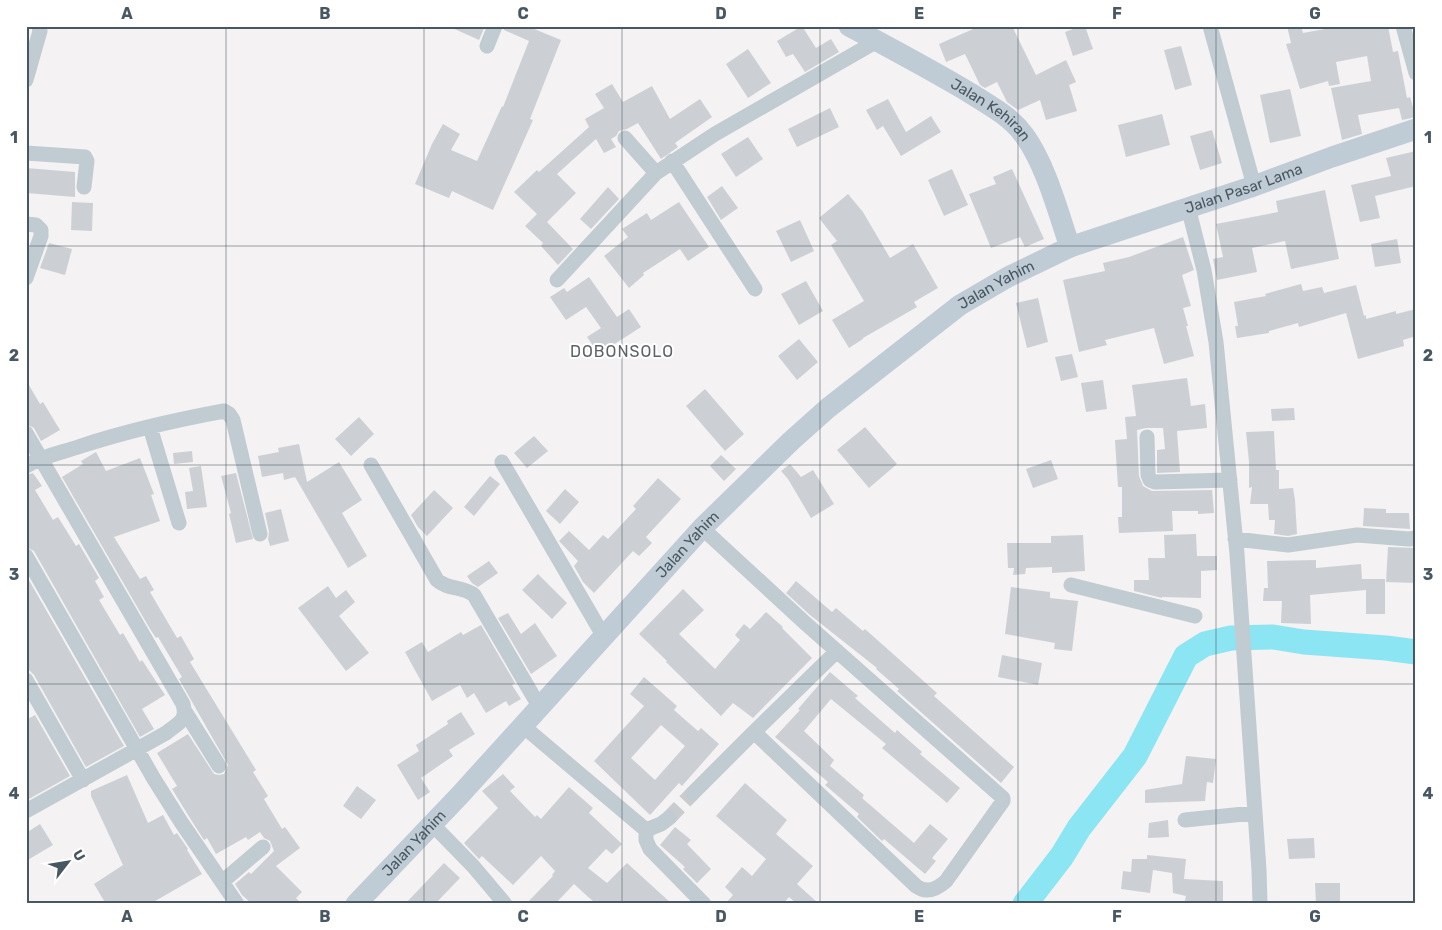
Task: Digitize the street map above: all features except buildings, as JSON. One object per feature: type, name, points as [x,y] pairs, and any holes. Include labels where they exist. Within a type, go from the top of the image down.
[{"type":"street","points":[[26,80],[40,26]]},
{"type":"street","points":[[487,46],[494,26]]},
{"type":"street","name":"Jalan Kehiran","points":[[849,26],[952,83],[1013,122],[1024,135],[1046,179],[1070,247]]},
{"type":"street","points":[[1210,26],[1254,186]]},
{"type":"street","points":[[1403,26],[1416,73]]},
{"type":"street","points":[[557,280],[656,173],[672,161],[715,134],[877,41]]},
{"type":"street","name":"Jalan Pasar Lama","points":[[1070,247],[1254,186],[1416,129]]},
{"type":"street","points":[[625,138],[656,173]]},
{"type":"street","points":[[26,153],[85,157],[87,161],[84,188]]},
{"type":"street","points":[[672,161],[755,290]]},
{"type":"street","points":[[1188,207],[1196,232],[1204,270],[1214,333],[1230,480],[1240,594],[1260,904]]},
{"type":"street","points":[[26,224],[36,224],[41,230],[41,236],[26,278]]},
{"type":"street","name":"Jalan Yahim","points":[[356,904],[523,726],[538,706],[604,637],[702,528],[803,430],[907,345],[981,292],[1070,247]]},
{"type":"street","points":[[26,466],[40,458],[100,440],[224,411],[233,420],[260,534]]},
{"type":"street","points":[[150,427],[179,523]]},
{"type":"street","points":[[26,433],[179,696],[186,713],[219,766]]},
{"type":"street","points":[[1147,437],[1148,475],[1150,480],[1155,482],[1230,480]]},
{"type":"street","points":[[502,462],[604,637]]},
{"type":"street","points":[[371,465],[437,580],[443,586],[462,589],[474,596],[538,706]]},
{"type":"street","points":[[702,528],[780,601],[1004,798],[946,881],[929,891],[921,890],[754,732]]},
{"type":"street","points":[[1235,539],[1288,545],[1357,535],[1416,538]]},
{"type":"street","points":[[26,556],[137,750],[181,822],[237,904]]},
{"type":"street","points":[[1071,585],[1195,616]]},
{"type":"street","points":[[693,793],[837,651]]},
{"type":"street","points":[[26,680],[83,780]]},
{"type":"street","points":[[27,808],[83,780],[166,733],[184,718],[186,713]]},
{"type":"street","points":[[523,726],[646,830],[646,840],[650,849],[704,904]]},
{"type":"street","points":[[1185,820],[1254,813]]},
{"type":"street","points":[[646,830],[661,824],[669,818]]},
{"type":"street","points":[[432,824],[473,866],[505,904]]},
{"type":"street","points":[[222,882],[264,847]]},
{"type":"waterway","points":[[1025,904],[1062,856],[1079,828],[1135,756],[1186,656],[1205,644],[1231,638],[1273,637],[1304,642],[1416,652]]},
{"type":"tunnel","points":[[669,818],[693,793]]},
{"type":"district","name":"DOBONSOLO","points":[[622,351]]}]
